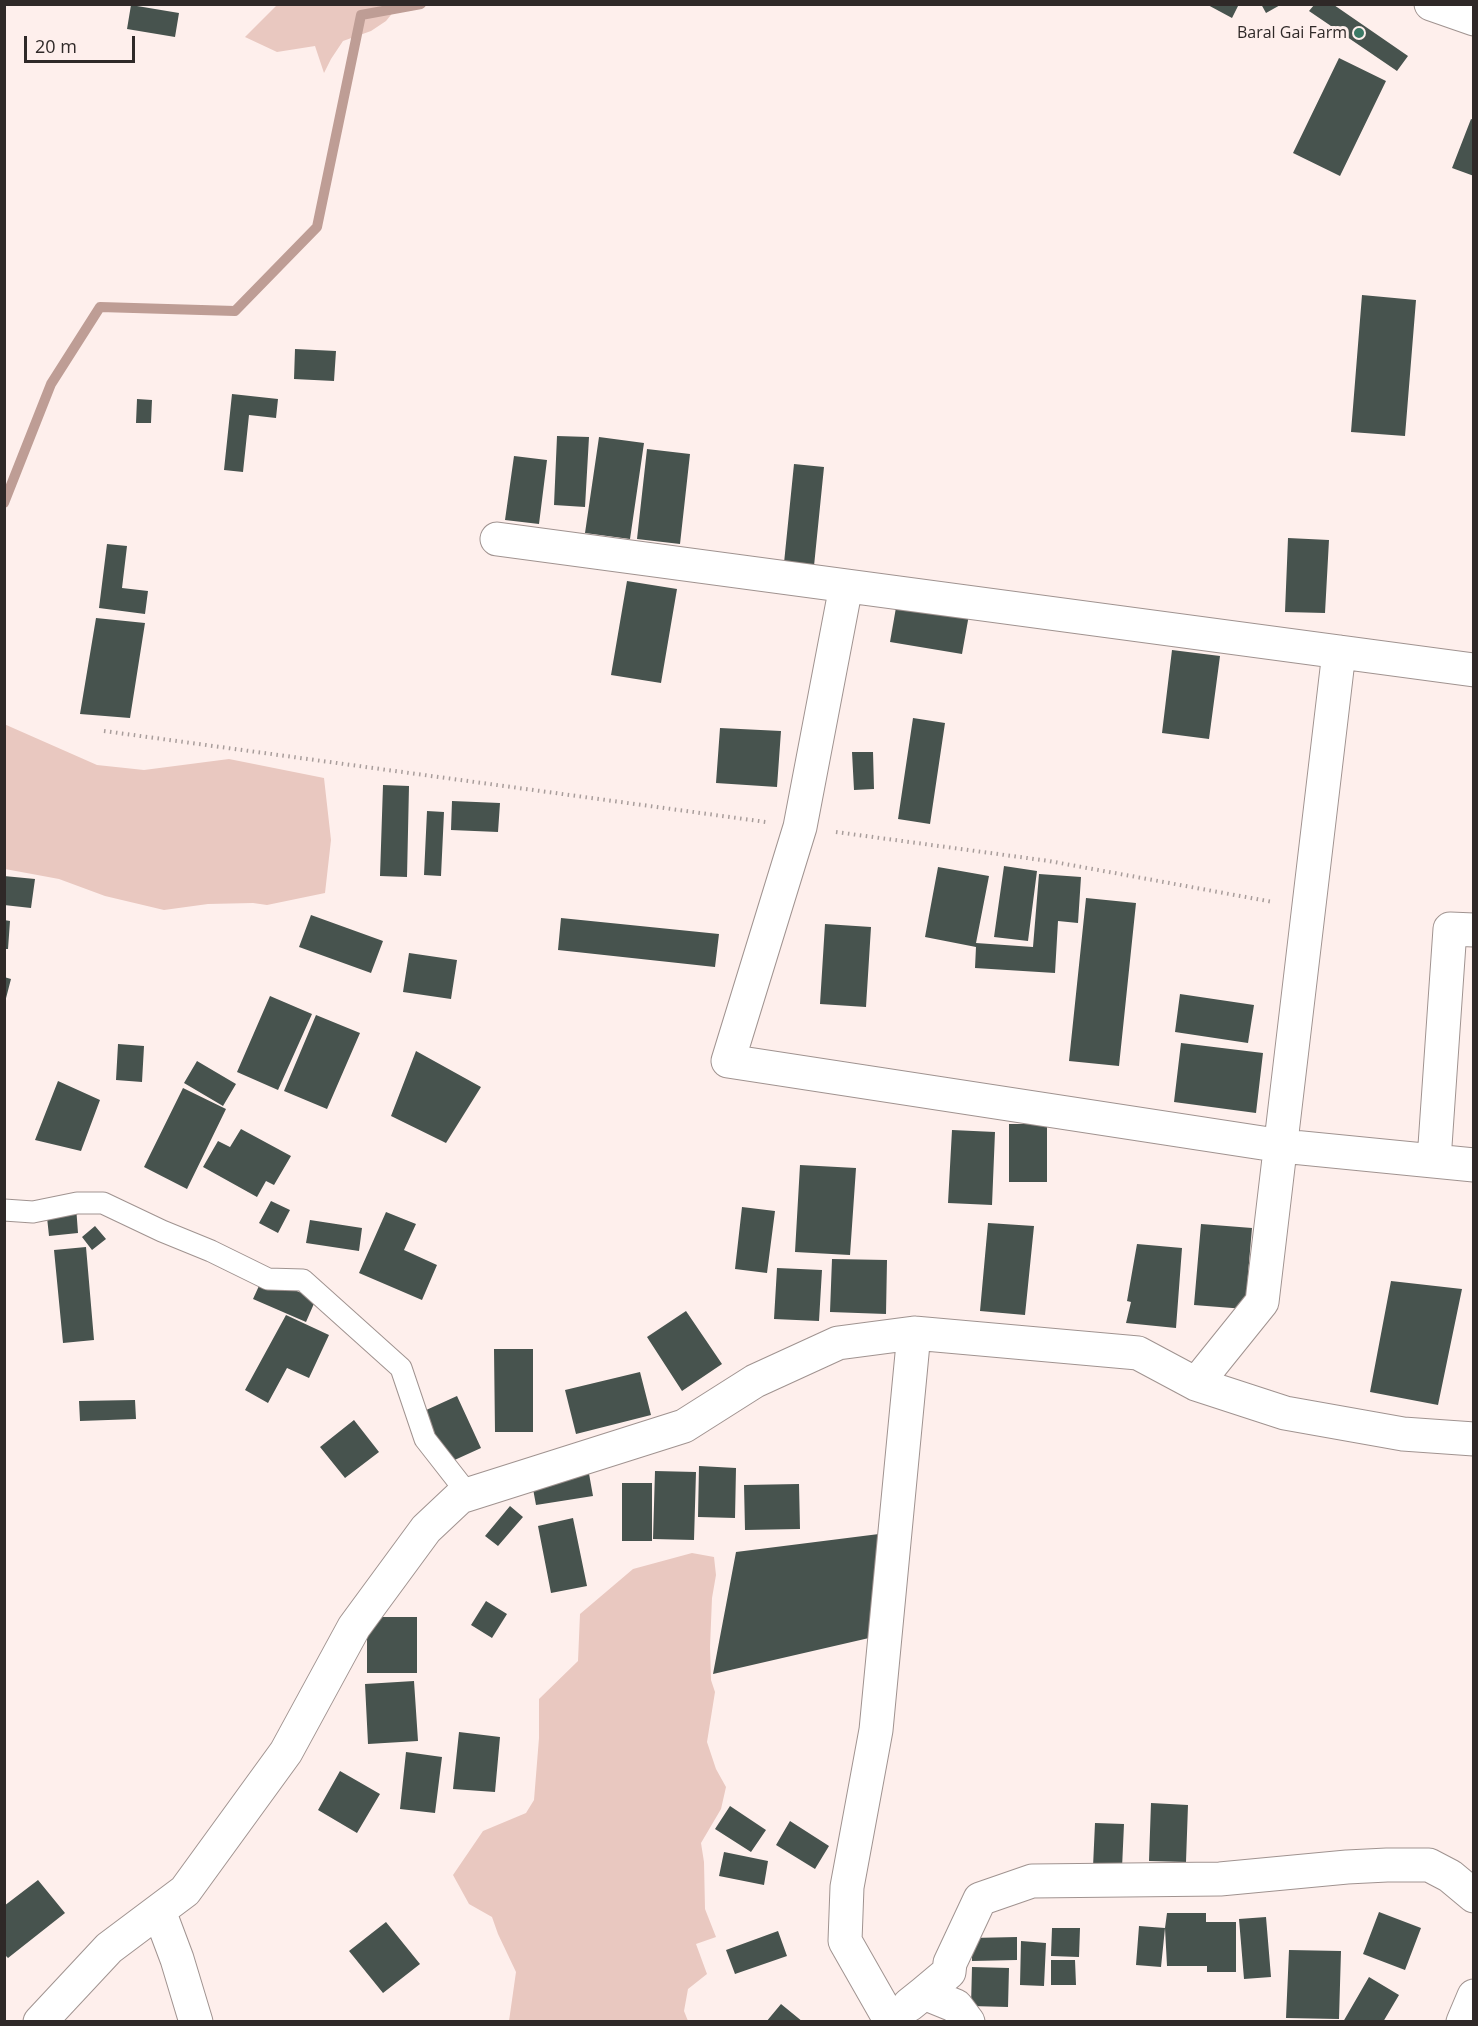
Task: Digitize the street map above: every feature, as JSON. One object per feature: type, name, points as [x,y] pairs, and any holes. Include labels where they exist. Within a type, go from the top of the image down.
[{"type":"main road","points":[[1431,4],[1473,19]]},
{"type":"main road","points":[[497,539],[1473,670]]},
{"type":"main road","points":[[846,586],[800,827],[728,1060],[1282,1146],[1473,1165]]},
{"type":"main road","points":[[1196,1384],[1262,1302],[1339,652]]},
{"type":"main road","points":[[1434,1160],[1450,929],[1473,930]]},
{"type":"main road","points":[[914,1333],[876,1730],[847,1887],[845,1941],[890,2021],[949,1972],[950,1963],[980,1899],[1032,1881],[1220,1879],[1347,1867],[1430,1865],[1450,1876],[1473,1896]]},
{"type":"main road","points":[[40,2022],[109,1948],[185,1891],[286,1752],[354,1627],[426,1529],[460,1497],[684,1426],[755,1381],[838,1343],[914,1333],[1138,1353],[1196,1384],[1285,1413],[1403,1434],[1473,1439]]},
{"type":"main road","points":[[159,1911],[177,1959],[196,2022]]},
{"type":"main road","points":[[924,1993],[956,2006],[968,2022]]},
{"type":"main road","points":[[1463,2022],[1473,1996]]},
{"type":"lane","points":[[4,1210],[33,1212],[77,1203],[103,1203],[268,1279],[303,1280],[401,1368],[425,1438],[468,1494]]},
{"type":"path","points":[[104,731],[1048,861],[1310,909]]},
{"type":"shaded area","points":[[277,5],[399,5],[386,21],[371,31],[343,41],[324,73],[315,46],[277,52],[245,37]]},
{"type":"shaded area","points":[[4,724],[97,765],[144,770],[229,759],[324,778],[331,840],[325,893],[267,905],[208,904],[164,910],[105,896],[59,879],[5,869]]},
{"type":"shaded area","points":[[692,1553],[714,1557],[716,1575],[712,1598],[710,1647],[711,1680],[715,1692],[707,1742],[716,1769],[726,1787],[721,1809],[701,1843],[704,1862],[705,1909],[716,1937],[696,1944],[707,1974],[688,1989],[684,2011],[688,2021],[509,2021],[516,1972],[492,1917],[469,1904],[453,1875],[483,1831],[526,1813],[534,1800],[539,1738],[539,1699],[578,1661],[580,1614],[633,1569]]},
{"type":"building","points":[[1206,4],[1239,4],[1232,18]]},
{"type":"building","points":[[1261,4],[1282,4],[1266,13]]},
{"type":"building","points":[[131,5],[179,13],[175,37],[127,29]]},
{"type":"building","name":"Baral Gai Farm","points":[[1314,5],[1334,5],[1408,56],[1397,71],[1309,11]]},
{"type":"building","points":[[1339,58],[1386,81],[1340,176],[1293,153]]},
{"type":"building","points":[[1471,119],[1474,120],[1474,176],[1452,168]]},
{"type":"building","points":[[1362,295],[1416,300],[1405,436],[1351,432]]},
{"type":"building","points":[[295,349],[336,351],[334,381],[294,379]]},
{"type":"building","points":[[232,394],[278,399],[276,418],[249,415],[243,472],[224,470]]},
{"type":"building","points":[[137,399],[152,400],[151,423],[136,423]]},
{"type":"building","points":[[557,436],[589,437],[585,507],[554,505]]},
{"type":"building","points":[[599,437],[644,443],[630,539],[585,533]]},
{"type":"building","points":[[647,449],[690,454],[680,544],[637,539]]},
{"type":"building","points":[[514,456],[547,460],[539,524],[505,520]]},
{"type":"building","points":[[794,464],[824,467],[814,566],[784,563]]},
{"type":"building","points":[[1288,538],[1329,540],[1325,613],[1285,612]]},
{"type":"building","points":[[107,544],[127,546],[122,588],[148,591],[145,614],[99,608]]},
{"type":"building","points":[[627,581],[677,589],[661,683],[611,675]]},
{"type":"building","points":[[898,596],[970,609],[962,654],[890,642]]},
{"type":"building","points":[[96,618],[145,623],[130,718],[80,714]]},
{"type":"building","points":[[1172,650],[1220,656],[1209,739],[1162,733]]},
{"type":"building","points":[[913,718],[945,723],[930,824],[898,819]]},
{"type":"building","points":[[720,728],[781,731],[777,787],[716,783]]},
{"type":"building","points":[[852,752],[873,752],[874,789],[854,790]]},
{"type":"building","points":[[383,785],[409,786],[407,877],[380,876]]},
{"type":"building","points":[[452,801],[500,803],[498,832],[451,830]]},
{"type":"building","points":[[427,811],[444,812],[441,876],[424,875]]},
{"type":"building","points":[[1004,866],[1037,871],[1028,941],[994,937]]},
{"type":"building","points":[[938,867],[989,876],[976,943],[1033,947],[1039,874],[1081,877],[1078,923],[1058,921],[1055,973],[975,968],[976,947],[925,937]]},
{"type":"building","points":[[4,876],[35,879],[31,908],[4,905]]},
{"type":"building","points":[[1086,898],[1136,903],[1119,1066],[1069,1061]]},
{"type":"building","points":[[311,915],[383,941],[371,973],[299,947]]},
{"type":"building","points":[[561,918],[719,934],[715,967],[558,950]]},
{"type":"building","points":[[4,920],[10,921],[8,949],[4,949]]},
{"type":"building","points":[[825,924],[871,927],[866,1007],[820,1004]]},
{"type":"building","points":[[409,953],[457,960],[451,999],[403,992]]},
{"type":"building","points":[[4,977],[11,979],[5,1002],[4,1002]]},
{"type":"building","points":[[1180,994],[1254,1005],[1248,1043],[1175,1032]]},
{"type":"building","points":[[270,996],[312,1014],[278,1090],[237,1072]]},
{"type":"building","points":[[316,1015],[360,1033],[327,1109],[284,1091]]},
{"type":"building","points":[[1181,1043],[1263,1053],[1256,1113],[1174,1102]]},
{"type":"building","points":[[118,1044],[144,1046],[142,1082],[116,1080]]},
{"type":"building","points":[[416,1051],[481,1087],[446,1143],[391,1116]]},
{"type":"building","points":[[197,1061],[236,1084],[223,1106],[184,1083]]},
{"type":"building","points":[[58,1081],[100,1100],[81,1151],[35,1140]]},
{"type":"building","points":[[183,1088],[226,1109],[187,1189],[144,1167]]},
{"type":"building","points":[[1009,1124],[1047,1124],[1047,1182],[1009,1182]]},
{"type":"building","points":[[241,1129],[291,1156],[274,1185],[266,1181],[257,1197],[203,1167],[218,1141],[230,1147]]},
{"type":"building","points":[[952,1130],[995,1132],[992,1205],[948,1203]]},
{"type":"building","points":[[800,1165],[856,1168],[850,1255],[795,1252]]},
{"type":"building","points":[[271,1201],[290,1210],[278,1233],[259,1223]]},
{"type":"building","points":[[76,1206],[78,1233],[49,1236],[46,1208]]},
{"type":"building","points":[[742,1207],[775,1211],[767,1273],[735,1269]]},
{"type":"building","points":[[386,1212],[416,1224],[404,1250],[437,1265],[422,1300],[359,1273]]},
{"type":"building","points":[[310,1220],[362,1228],[359,1251],[306,1243]]},
{"type":"building","points":[[988,1223],[1034,1226],[1025,1315],[980,1311]]},
{"type":"building","points":[[1201,1224],[1252,1228],[1245,1309],[1194,1305]]},
{"type":"building","points":[[95,1226],[106,1239],[92,1250],[82,1237]]},
{"type":"building","points":[[1137,1244],[1182,1248],[1176,1328],[1126,1323],[1131,1302],[1127,1301]]},
{"type":"building","points":[[86,1247],[94,1340],[63,1343],[54,1250]]},
{"type":"building","points":[[832,1259],[887,1260],[886,1314],[830,1312]]},
{"type":"building","points":[[777,1268],[822,1270],[819,1321],[774,1319]]},
{"type":"building","points":[[263,1277],[316,1299],[306,1322],[253,1299]]},
{"type":"building","points":[[1391,1281],[1462,1289],[1438,1405],[1370,1392]]},
{"type":"building","points":[[686,1311],[722,1364],[682,1391],[647,1337]]},
{"type":"building","points":[[286,1315],[329,1335],[309,1378],[287,1368],[268,1403],[245,1390]]},
{"type":"building","points":[[494,1349],[533,1349],[533,1432],[495,1432]]},
{"type":"building","points":[[640,1372],[651,1415],[576,1434],[565,1390]]},
{"type":"building","points":[[457,1396],[481,1448],[448,1463],[424,1411]]},
{"type":"building","points":[[135,1400],[136,1419],[80,1421],[79,1401]]},
{"type":"building","points":[[354,1420],[379,1452],[345,1478],[320,1447]]},
{"type":"building","points":[[699,1466],[736,1468],[735,1518],[698,1517]]},
{"type":"building","points":[[588,1468],[593,1496],[536,1505],[531,1478]]},
{"type":"building","points":[[655,1471],[696,1472],[694,1540],[653,1539]]},
{"type":"building","points":[[622,1483],[652,1483],[652,1541],[622,1541]]},
{"type":"building","points":[[799,1484],[800,1529],[745,1530],[744,1485]]},
{"type":"building","points":[[510,1506],[523,1517],[498,1546],[485,1536]]},
{"type":"building","points":[[573,1518],[587,1586],[551,1593],[538,1526]]},
{"type":"building","points":[[879,1534],[869,1638],[713,1674],[736,1552]]},
{"type":"building","points":[[486,1601],[507,1614],[492,1638],[471,1625]]},
{"type":"building","points":[[367,1617],[417,1617],[417,1673],[367,1673]]},
{"type":"building","points":[[414,1681],[418,1741],[368,1744],[365,1684]]},
{"type":"building","points":[[459,1732],[500,1737],[495,1792],[453,1789]]},
{"type":"building","points":[[406,1752],[442,1757],[435,1813],[400,1809]]},
{"type":"building","points":[[340,1771],[380,1794],[357,1833],[318,1810]]},
{"type":"building","points":[[1151,1803],[1188,1805],[1186,1862],[1149,1861]]},
{"type":"building","points":[[730,1806],[766,1830],[751,1852],[715,1829]]},
{"type":"building","points":[[790,1821],[829,1846],[815,1869],[776,1845]]},
{"type":"building","points":[[1095,1823],[1124,1824],[1122,1868],[1093,1867]]},
{"type":"building","points":[[724,1852],[768,1861],[764,1885],[719,1876]]},
{"type":"building","points":[[38,1880],[65,1913],[8,1958],[4,1954],[4,1906]]},
{"type":"building","points":[[1379,1912],[1421,1928],[1405,1970],[1363,1954]]},
{"type":"building","points":[[1167,1913],[1206,1913],[1206,1922],[1236,1922],[1236,1972],[1207,1972],[1207,1966],[1167,1966],[1165,1928]]},
{"type":"building","points":[[1266,1917],[1271,1977],[1244,1979],[1239,1919]]},
{"type":"building","points":[[386,1922],[420,1964],[383,1993],[349,1951]]},
{"type":"building","points":[[1139,1926],[1165,1928],[1161,1967],[1136,1965]]},
{"type":"building","points":[[1052,1928],[1080,1928],[1079,1957],[1051,1956]]},
{"type":"building","points":[[778,1931],[787,1956],[735,1974],[726,1950]]},
{"type":"building","points":[[1017,1937],[1017,1960],[972,1961],[972,1938]]},
{"type":"building","points":[[1021,1941],[1046,1943],[1044,1986],[1020,1985]]},
{"type":"building","points":[[1289,1950],[1341,1951],[1339,2019],[1286,2018]]},
{"type":"building","points":[[1051,1960],[1075,1960],[1076,1985],[1051,1985]]},
{"type":"building","points":[[972,1967],[1009,1968],[1008,2007],[971,2006]]},
{"type":"building","points":[[1369,1977],[1399,1995],[1383,2022],[1343,2022]]},
{"type":"building","points":[[781,2004],[803,2022],[766,2022]]},
{"type":"waterway","points":[[4,503],[51,384],[100,307],[235,311],[317,227],[361,15],[421,4]]},
{"type":"place","name":"Baral Gai Farm","points":[[1359,33]]}]
